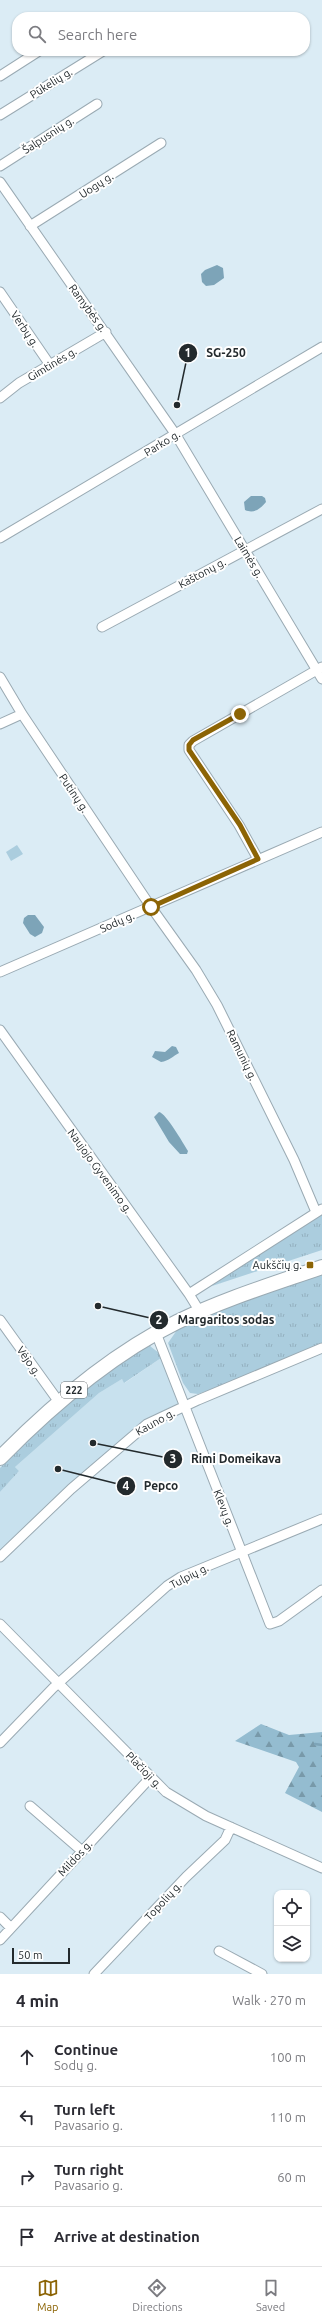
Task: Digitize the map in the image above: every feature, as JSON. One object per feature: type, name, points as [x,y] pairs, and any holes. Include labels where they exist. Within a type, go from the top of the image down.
[{"type":"main road","name":"222","points":[[0,1458],[59,1402],[120,1356],[156,1333],[200,1312],[322,1267]]},
{"type":"street","points":[[0,76],[31,56]]},
{"type":"street","name":"Pūkelių g.","points":[[0,115],[94,56]]},
{"type":"street","name":"Šalpusnių g.","points":[[0,166],[97,104]]},
{"type":"street","name":"Uogų g.","points":[[30,226],[161,143]]},
{"type":"street","name":"Ramybės g.","points":[[0,182],[106,332],[176,435]]},
{"type":"street","name":"Verbų g.","points":[[0,292],[50,365]]},
{"type":"street","name":"Gimtinės g.","points":[[0,398],[19,383],[106,332]]},
{"type":"street","name":"Parko g.","points":[[0,538],[176,435],[322,347]]},
{"type":"street","name":"Laimės g.","points":[[176,435],[319,669],[322,680]]},
{"type":"street","name":"Kaštonų g.","points":[[102,627],[322,509]]},
{"type":"street","points":[[258,859],[240,825],[189,750],[189,745],[193,740],[319,669]]},
{"type":"street","name":"Putinų g.","points":[[0,677],[22,714],[151,907]]},
{"type":"street","points":[[0,724],[22,714]]},
{"type":"street","name":"Sodų g.","points":[[0,972],[322,832]]},
{"type":"street","name":"Ramunių g.","points":[[151,907],[177,942],[217,1004],[319,1210]]},
{"type":"street","name":"Naujojo Gyvenimo g.","points":[[0,1030],[189,1294],[200,1312]]},
{"type":"street","points":[[189,1294],[319,1210]]},
{"type":"street","name":"Vėjo g.","points":[[0,1320],[59,1402]]},
{"type":"street","name":"Klevų g.","points":[[156,1333],[270,1624],[279,1621],[322,1590]]},
{"type":"street","name":"Kauno g.","points":[[0,1557],[71,1489],[132,1435],[147,1424],[185,1406],[322,1348]]},
{"type":"street","name":"Tulpių g.","points":[[0,1743],[59,1683],[167,1586],[181,1577],[322,1519]]},
{"type":"street","name":"Plačioji g.","points":[[0,1624],[166,1792],[182,1803],[231,1828],[322,1868]]},
{"type":"street","name":"Mildos g.","points":[[0,1940],[151,1777]]},
{"type":"street","points":[[30,1806],[82,1851]]},
{"type":"street","name":"Topolių g.","points":[[94,1974],[186,1877],[225,1840],[231,1828]]},
{"type":"street","points":[[0,1917],[11,1928]]},
{"type":"street","points":[[219,1951],[262,1974]]},
{"type":"shaded area","points":[[217,265],[223,268],[224,278],[214,285],[206,286],[202,282],[201,274],[205,270]]},
{"type":"shaded area","points":[[251,496],[262,496],[265,498],[266,502],[257,510],[245,510],[244,502]]},
{"type":"shaded area","points":[[28,915],[35,915],[44,927],[42,933],[35,937],[30,934],[23,923],[24,918]]},
{"type":"shaded area","points":[[172,1046],[176,1047],[179,1053],[169,1060],[161,1062],[152,1057],[155,1051],[165,1052]]},
{"type":"shaded area","points":[[159,1112],[166,1117],[174,1129],[188,1151],[187,1154],[180,1154],[169,1142],[154,1117]]},
{"type":"shaded area","points":[[161,1358],[178,1403],[0,1551],[0,1492],[19,1471],[15,1467],[99,1393],[122,1379],[125,1383]]},
{"type":"green space","points":[[17,845],[23,854],[11,861],[6,852]]},
{"type":"green space","points":[[322,1209],[322,1250],[212,1286],[229,1268]]},
{"type":"green space","points":[[322,1274],[322,1345],[215,1388],[198,1394],[190,1393],[183,1383],[168,1343],[177,1330],[227,1307]]},
{"type":"green space","points":[[150,1346],[159,1353],[161,1358],[124,1383],[122,1379],[99,1393],[15,1467],[19,1471],[0,1492],[0,1468],[51,1418],[92,1382],[113,1366],[132,1354]]},
{"type":"green space","points":[[261,1724],[289,1735],[322,1732],[322,1812],[285,1793],[299,1767],[296,1762],[235,1741]]},
{"type":"waterway","points":[[315,1744],[322,1745]]},
{"type":"place","name":"SG-250","points":[[177,405]]},
{"type":"place","name":"Aukščių g.","points":[[310,1265]]},
{"type":"place","name":"Margaritos sodas","points":[[98,1306]]},
{"type":"place","name":"Rimi Domeikava","points":[[93,1443]]},
{"type":"place","name":"Pepco","points":[[58,1469]]},
{"type":"route","points":[[151,907],[190,891],[258,859],[240,825],[189,750],[189,745],[193,740],[240,714]]}]
